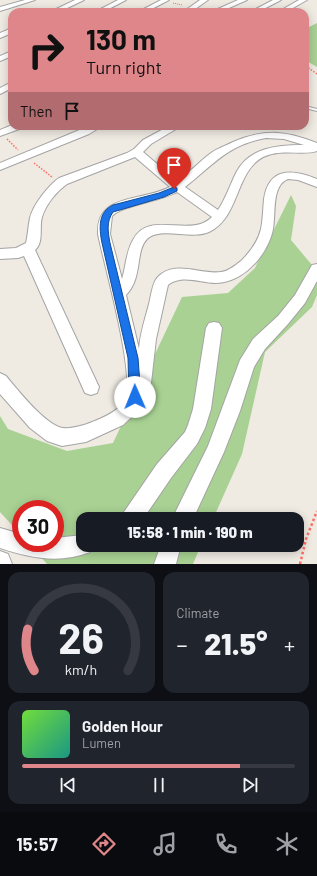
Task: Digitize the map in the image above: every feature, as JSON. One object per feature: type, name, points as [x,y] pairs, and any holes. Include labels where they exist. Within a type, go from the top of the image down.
[{"type":"street","points":[[0,9],[32,0]]},
{"type":"street","points":[[62,8],[81,0]]},
{"type":"street","points":[[106,8],[123,0]]},
{"type":"street","points":[[149,8],[165,0]]},
{"type":"street","points":[[193,7],[205,0]]},
{"type":"street","points":[[226,8],[244,0]]},
{"type":"street","points":[[237,8],[254,0]]},
{"type":"street","points":[[261,8],[278,0]]},
{"type":"street","points":[[289,8],[304,0]]},
{"type":"street","points":[[0,167],[24,156],[68,140],[89,130]]},
{"type":"street","points":[[0,254],[18,253],[28,250],[34,243],[36,217],[44,202],[57,185],[136,152],[147,142],[169,130]]},
{"type":"street","points":[[135,397],[133,358],[104,234],[103,225],[106,215],[110,210],[116,207],[162,195],[193,176],[214,156],[240,143],[255,138],[269,134],[284,135],[317,148]]},
{"type":"street","points":[[118,294],[129,281],[138,243],[142,235],[148,231],[202,230],[211,225],[224,210],[245,167],[256,158],[278,149],[317,148]]},
{"type":"street","points":[[136,152],[177,187],[219,216]]},
{"type":"street","points":[[0,381],[37,423],[54,434],[62,437],[82,434],[101,427],[115,419],[131,405],[141,389],[144,380],[148,341],[162,282],[167,277],[172,275],[190,274],[221,277],[232,274],[254,256],[262,244],[268,224],[271,193],[275,182],[282,176],[289,175],[297,176],[317,183]]},
{"type":"street","points":[[28,250],[51,295],[76,356],[91,387]]},
{"type":"street","points":[[186,512],[215,452],[231,411],[246,365],[259,344],[283,320],[300,299],[317,269]]},
{"type":"street","points":[[136,512],[164,471],[187,443],[196,428],[202,409],[214,328]]},
{"type":"street","points":[[0,538],[42,550],[76,546]]},
{"type":"street","points":[[165,564],[169,552]]},
{"type":"path","points":[[165,0],[164,2],[193,7]]},
{"type":"path","points":[[300,564],[306,539],[317,511]]},
{"type":"green space","points":[[317,23],[317,67],[309,62],[309,27]]},
{"type":"green space","points":[[291,195],[296,206],[291,240],[317,271],[317,295],[312,307],[265,352],[242,454],[216,512],[76,512],[76,552],[198,552],[193,564],[47,564],[36,552],[64,552],[64,500],[12,500],[12,525],[0,512],[0,416],[8,429],[67,451],[113,443],[182,297],[228,293],[255,268]]},
{"type":"route","points":[[135,397],[136,387],[133,358],[103,225],[106,215],[110,210],[116,207],[162,195],[174,189]]}]
